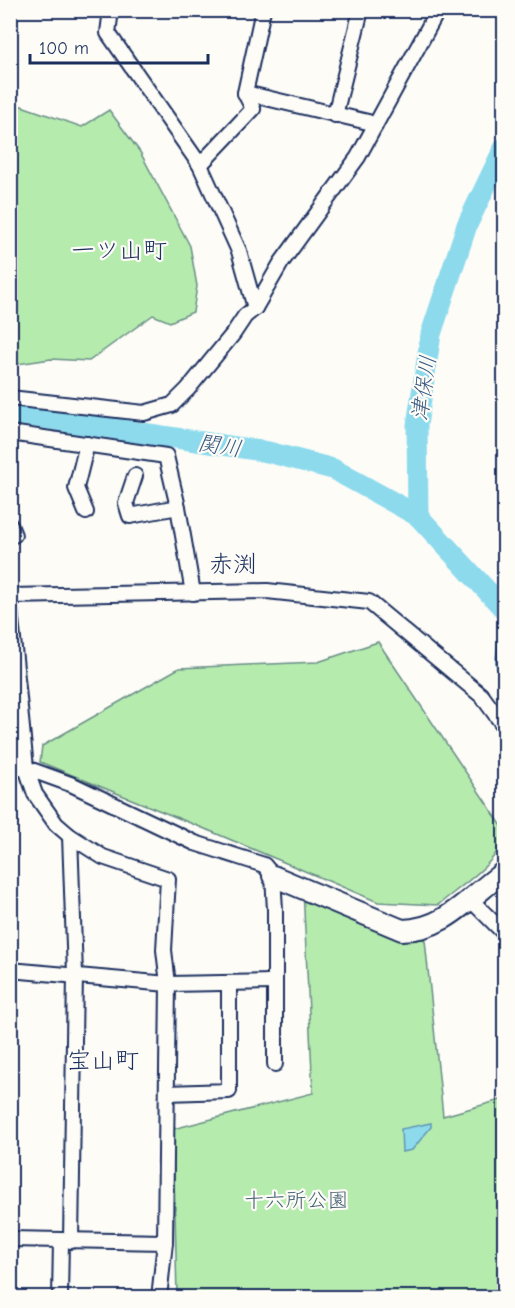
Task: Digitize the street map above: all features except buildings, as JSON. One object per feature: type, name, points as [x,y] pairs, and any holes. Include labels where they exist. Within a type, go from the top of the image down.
[{"type":"street","points":[[111,10],[108,33],[200,165],[239,251],[255,308]]},
{"type":"street","points":[[200,165],[253,109],[245,93],[263,10]]},
{"type":"street","points":[[335,115],[362,10]]},
{"type":"street","points":[[10,398],[144,412],[172,405],[189,388],[245,316],[255,308],[281,263],[358,157],[438,10]]},
{"type":"street","points":[[245,93],[368,122],[375,126]]},
{"type":"street","points":[[10,433],[166,456],[178,507],[193,593]]},
{"type":"street","points":[[86,512],[76,488],[87,444]]},
{"type":"street","points":[[135,476],[126,503],[130,516],[178,507]]},
{"type":"street","points":[[10,596],[267,591],[369,602],[482,696],[504,726]]},
{"type":"street","points":[[10,609],[26,768],[35,794],[56,824],[102,857],[168,879],[164,950],[168,984],[165,1242],[159,1298]]},
{"type":"street","points":[[10,768],[26,768],[73,785],[195,843],[264,865],[273,876],[402,930],[416,930],[442,921],[459,910],[504,872]]},
{"type":"street","points":[[60,1298],[66,1241],[75,974],[70,836]]},
{"type":"street","points":[[273,876],[276,1065]]},
{"type":"street","points":[[470,899],[504,933]]},
{"type":"street","points":[[10,969],[168,984],[274,982]]},
{"type":"street","points":[[167,1093],[229,1091],[229,983]]},
{"type":"street","points":[[10,1239],[165,1242]]},
{"type":"green space","points":[[10,102],[82,127],[109,110],[140,152],[190,246],[197,286],[193,312],[170,322],[153,315],[89,361],[51,359],[11,365]]},
{"type":"green space","points":[[378,642],[504,829],[497,851],[489,862],[480,872],[438,905],[378,902],[40,762],[42,746],[179,668],[318,662]]},
{"type":"green space","name":"十六所公園","points":[[303,890],[425,940],[443,1116],[504,1099],[504,1297],[177,1297],[173,1129],[313,1093]]},
{"type":"water","points":[[431,1123],[431,1127],[412,1150],[402,1152],[401,1129]]},
{"type":"waterway","name":"津保川","points":[[418,516],[417,425],[431,334],[467,225],[504,148]]},
{"type":"waterway","name":"関川","points":[[10,413],[268,452],[333,469],[418,516],[504,609]]},
{"type":"waterway","points":[[503,608],[497,662],[504,690]]},
{"type":"district","name":"一ツ山町","points":[[119,250]]},
{"type":"district","name":"赤渕","points":[[233,564]]},
{"type":"district","name":"宝山町","points":[[103,1060]]}]
